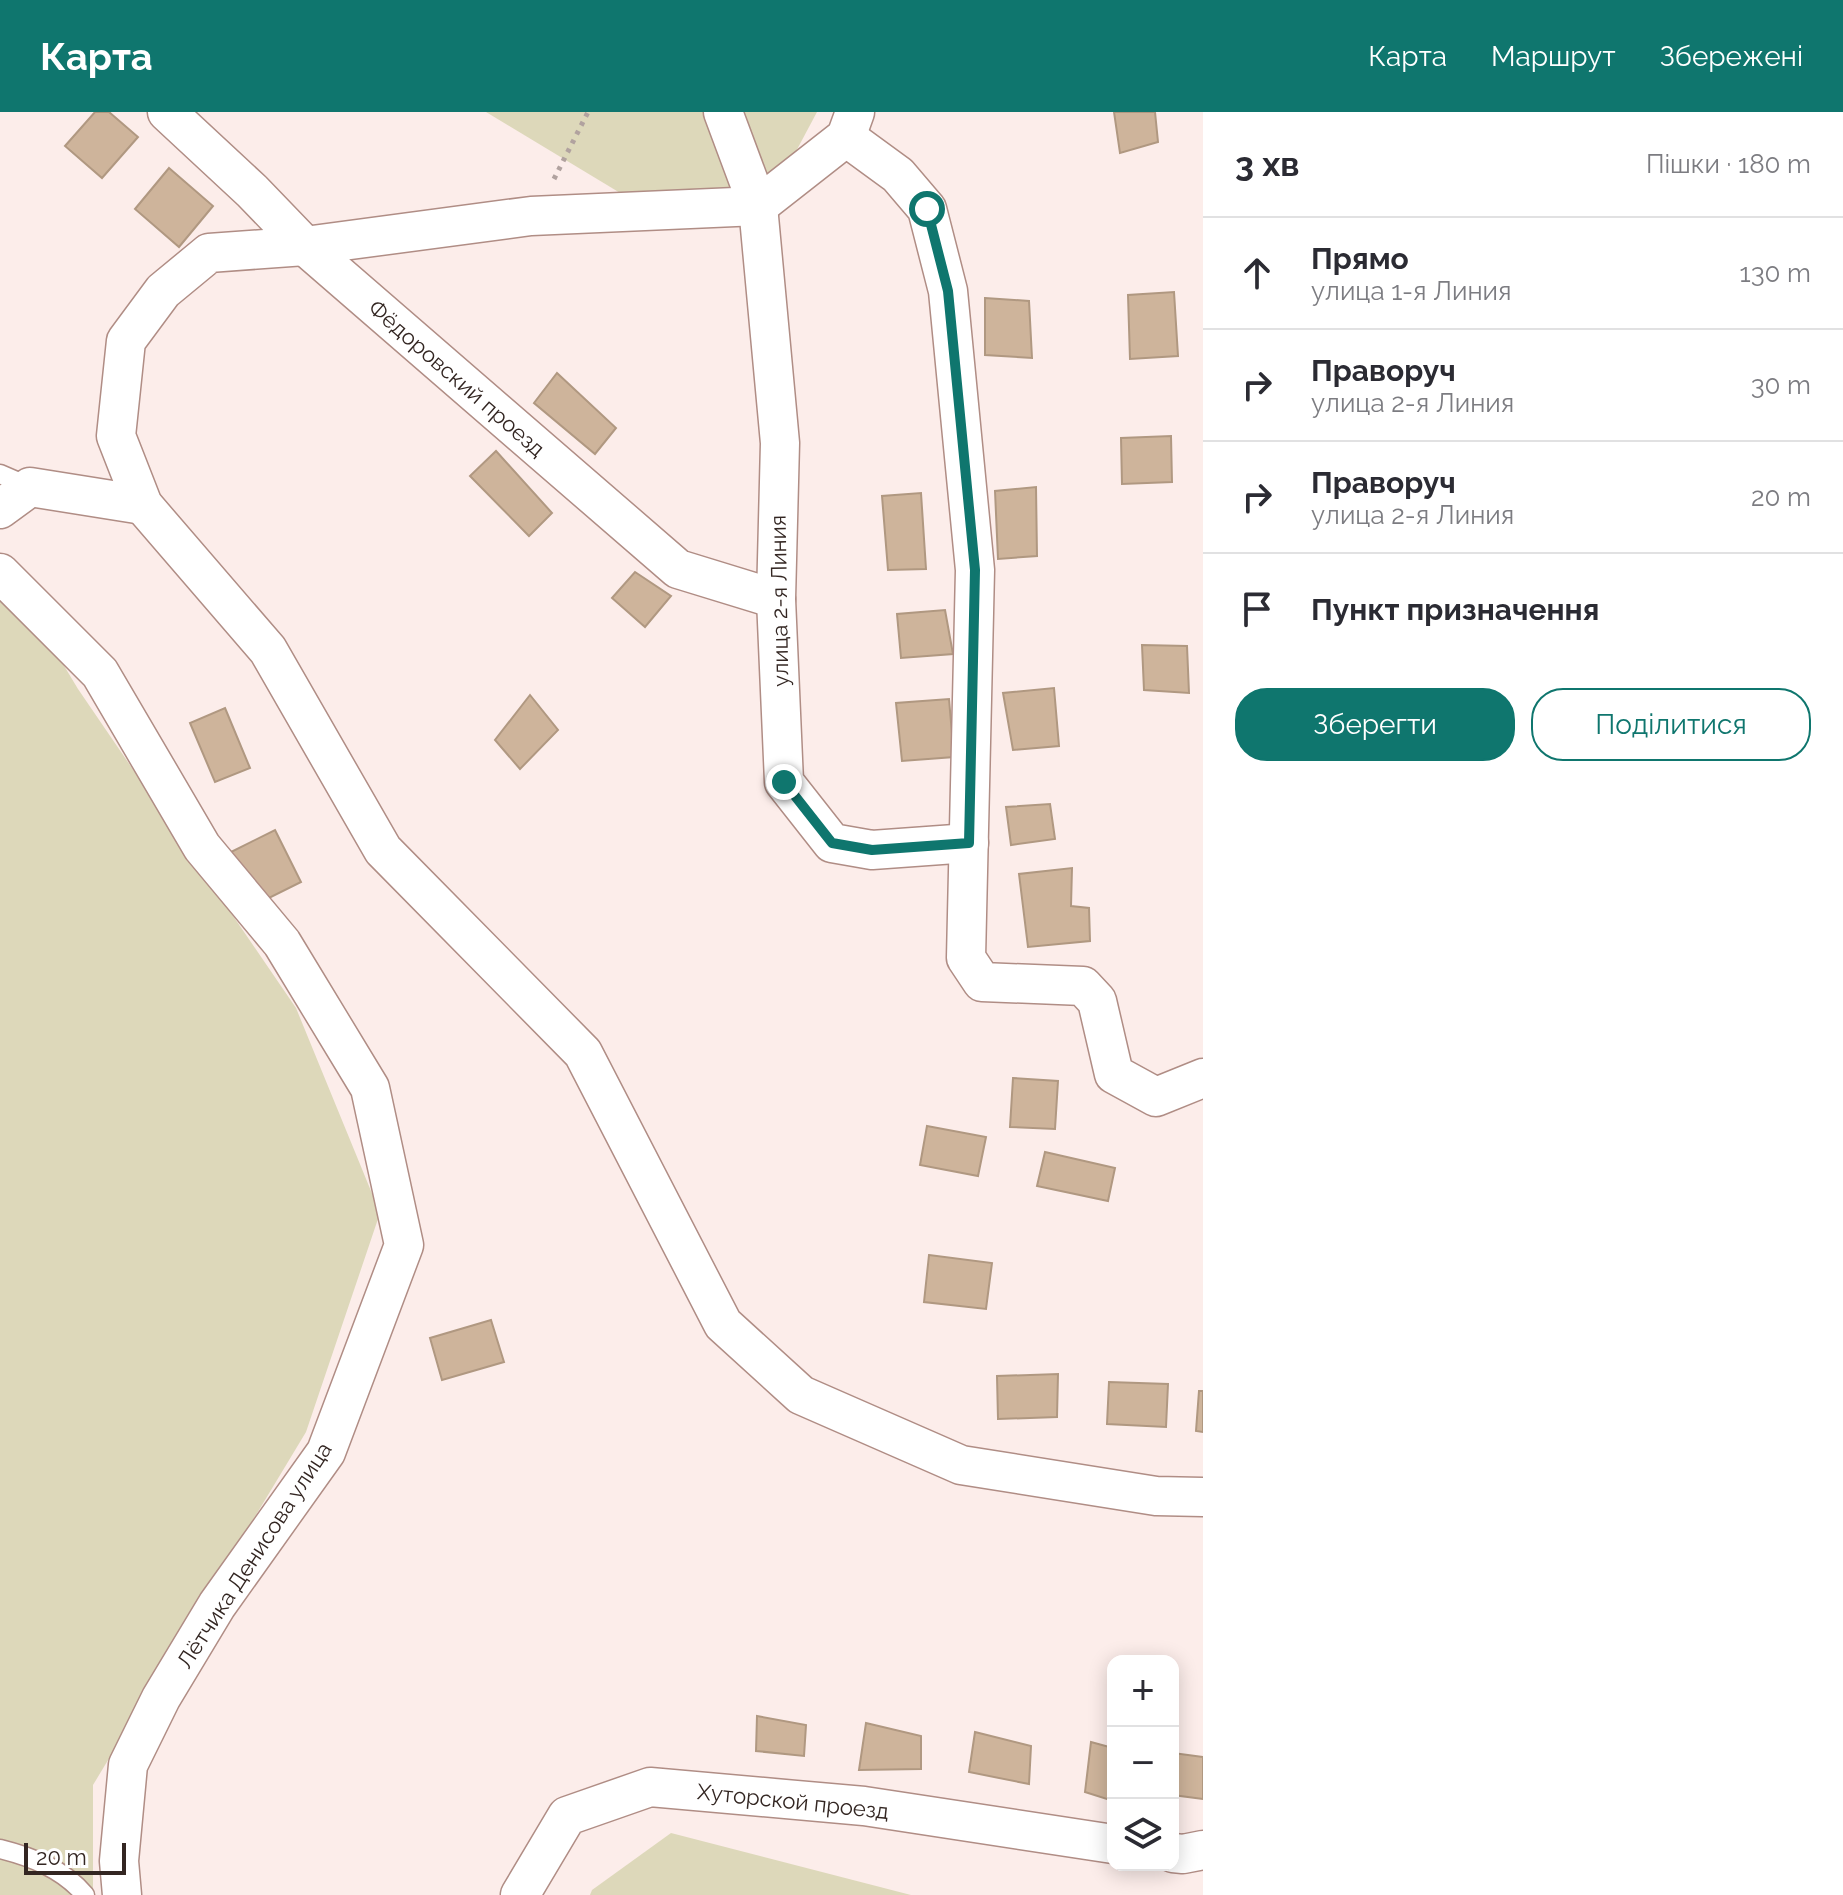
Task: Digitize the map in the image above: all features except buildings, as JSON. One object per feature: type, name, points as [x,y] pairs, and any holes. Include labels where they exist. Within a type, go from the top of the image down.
[{"type":"street","name":"Фёдоровский проезд","points":[[167,112],[252,191],[305,246],[678,569],[776,599]]},
{"type":"street","points":[[723,112],[758,206]]},
{"type":"street","points":[[1203,1078],[1156,1097],[1114,1074],[1097,1001],[1083,986],[982,982],[966,958],[975,570],[948,291],[927,209],[850,124],[758,206],[531,216],[305,246],[209,253],[163,291],[126,341],[116,436],[143,505],[268,650],[383,850],[583,1053],[723,1324],[801,1395],[961,1465],[1156,1496],[1203,1497]]},
{"type":"street","name":"улица 2-я Линия","points":[[758,206],[780,443],[776,599],[784,782],[832,843],[872,850],[969,843]]},
{"type":"street","points":[[0,509],[15,480],[143,505]]},
{"type":"street","name":"Лётчика Денисова улица","points":[[0,573],[100,673],[202,847],[282,943],[370,1088],[404,1245],[326,1452],[217,1605],[161,1698],[128,1765],[119,1861],[122,1895]]},
{"type":"street","name":"Хуторской проезд","points":[[520,1895],[567,1816],[650,1787],[864,1806],[1107,1843]]},
{"type":"street","points":[[1179,1854],[1203,1850]]},
{"type":"lane","points":[[0,1849],[43,1863],[74,1882],[85,1895]]},
{"type":"path","points":[[531,216],[562,166],[588,112]]},
{"type":"shaded area","points":[[486,112],[817,112],[785,172],[655,214]]},
{"type":"shaded area","points":[[0,559],[78,689],[296,1008],[380,1213],[306,1432],[93,1785],[93,1895],[0,1895]]},
{"type":"shaded area","points":[[671,1833],[911,1895],[590,1895],[592,1890]]},
{"type":"route","points":[[784,782],[832,843],[872,850],[969,843],[975,570],[948,291],[927,209]]}]
